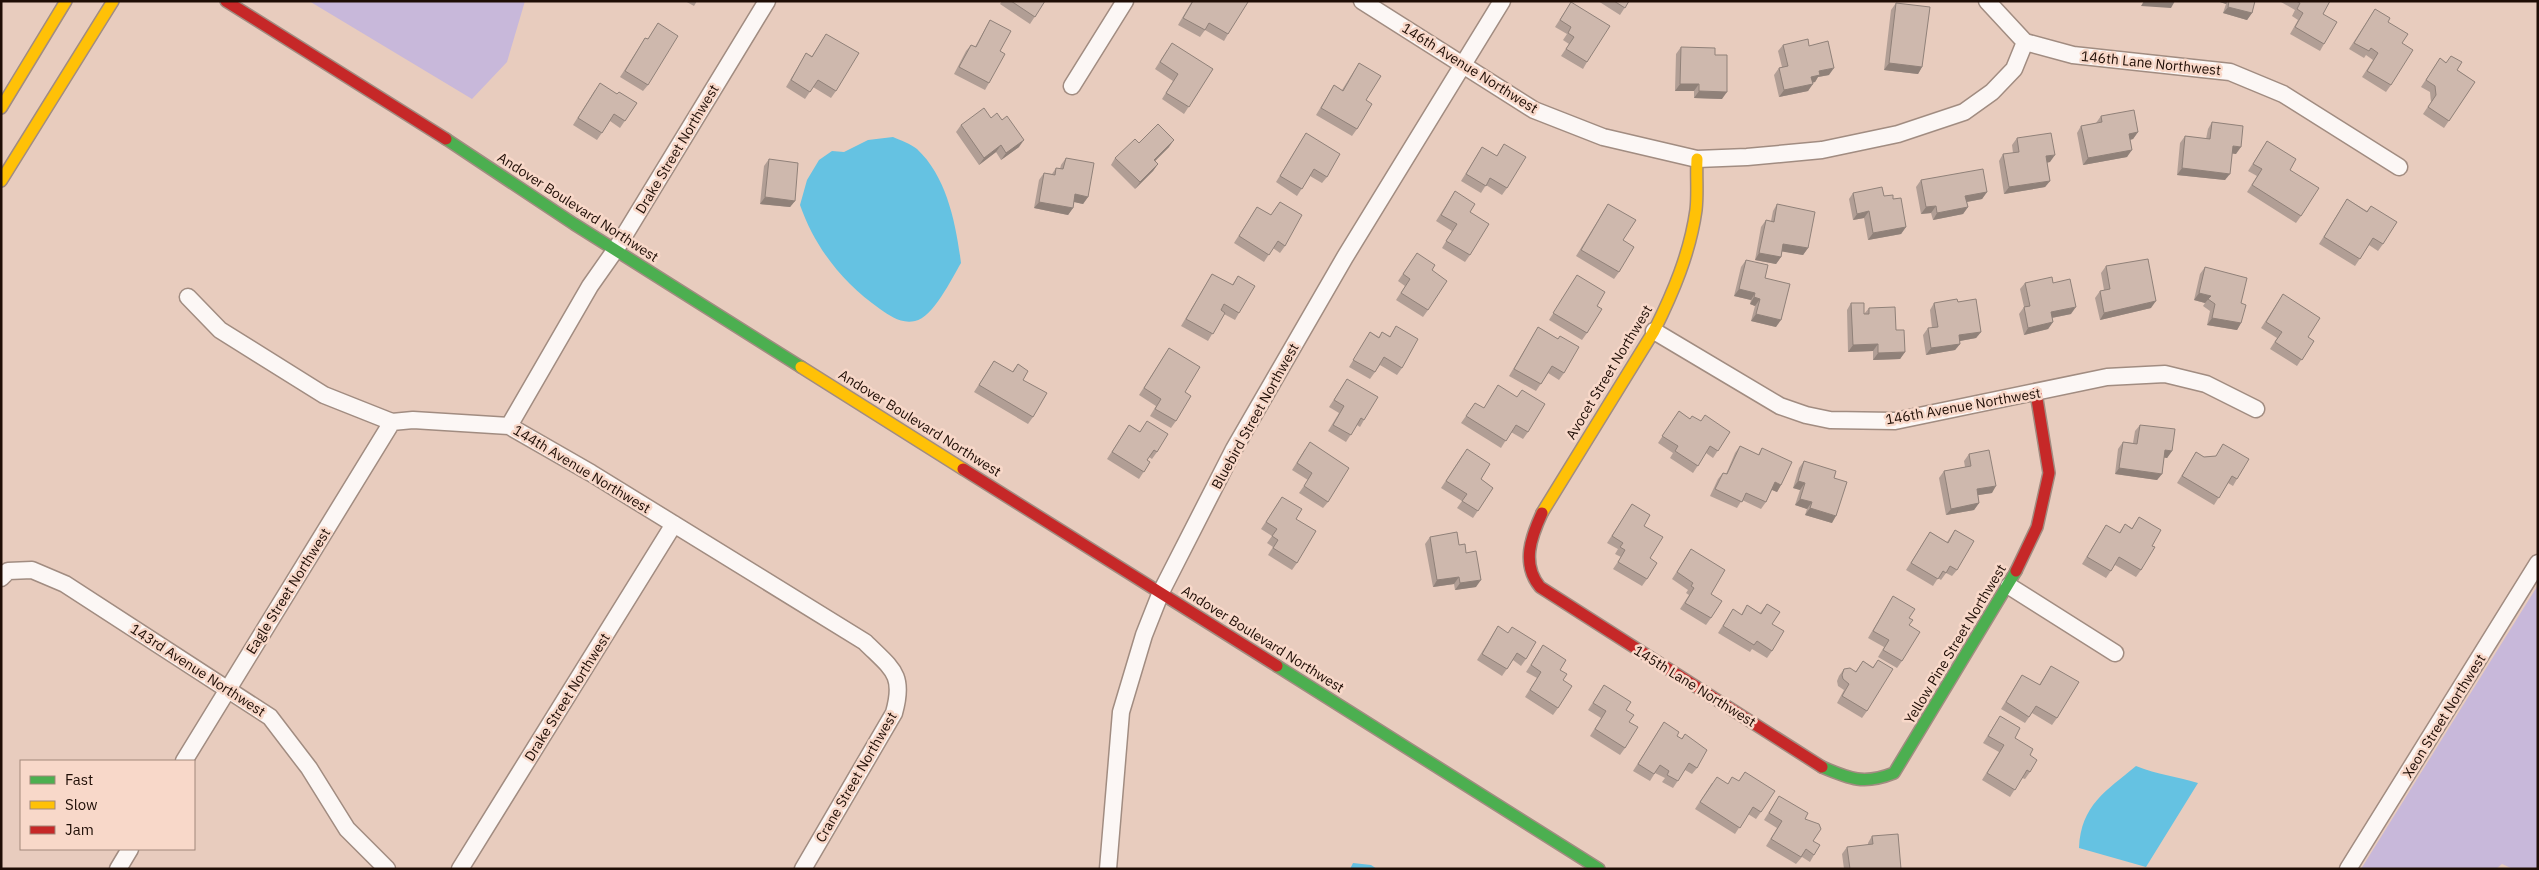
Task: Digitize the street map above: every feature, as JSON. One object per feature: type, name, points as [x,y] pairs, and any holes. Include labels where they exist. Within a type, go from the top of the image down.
[{"type":"street","points":[[1,108],[66,1]]},
{"type":"street","points":[[1,181],[113,1]]},
{"type":"street","name":"Andover Boulevard Northwest","points":[[226,1],[1599,869]]},
{"type":"street","name":"Drake Street Northwest","points":[[509,426],[590,286],[616,249],[767,1]]},
{"type":"street","points":[[1072,86],[1125,1]]},
{"type":"street","name":"146th Avenue Northwest","points":[[1362,1],[1534,110],[1602,137],[1697,159],[1747,157],[1822,150],[1898,134],[1964,112],[1992,92],[2014,69],[2025,42]]},
{"type":"street","name":"Bluebird Street Northwest","points":[[1108,869],[1122,712],[1144,636],[1160,592],[1239,440],[1345,257],[1502,1]]},
{"type":"street","points":[[1987,1],[2025,42]]},
{"type":"street","name":"146th Lane Northwest","points":[[2025,42],[2073,55],[2230,72],[2283,94],[2399,168]]},
{"type":"street","name":"Avocet Street Northwest","points":[[1528,564],[1533,535],[1546,505],[1654,331],[1666,307],[1687,253],[1696,212],[1697,159]]},
{"type":"street","name":"144th Avenue Northwest","points":[[188,297],[220,330],[324,395],[392,422],[413,420],[509,426],[674,524],[865,642],[888,664],[899,682]]},
{"type":"street","name":"146th Avenue Northwest","points":[[1654,331],[1780,406],[1806,415],[1830,420],[1895,421],[1971,404],[2036,394],[2107,377],[2165,374],[2206,384],[2256,408]]},
{"type":"street","name":"Yellow Pine Street Northwest","points":[[1879,780],[1894,773],[2009,586],[2037,527],[2049,473],[2036,394]]},
{"type":"street","name":"Eagle Street Northwest","points":[[185,760],[392,422]]},
{"type":"street","name":"Drake Street Northwest","points":[[460,869],[674,524]]},
{"type":"street","name":"Xeon Street Northwest","points":[[2348,869],[2538,563]]},
{"type":"street","name":"145th Lane Northwest","points":[[1528,564],[1538,585],[1557,599],[1822,767],[1859,782],[1879,780]]},
{"type":"street","name":"143rd Avenue Northwest","points":[[4,574],[32,570],[65,584],[270,717],[309,768],[347,829],[387,869]]},
{"type":"street","points":[[2009,586],[2114,653]]},
{"type":"street","name":"Crane Street Northwest","points":[[803,869],[894,713],[900,692],[899,682]]},
{"type":"street","points":[[118,869],[129,850]]},
{"type":"shaded area","points":[[309,1],[525,1],[507,62],[472,99]]},
{"type":"shaded area","points":[[2538,585],[2538,869],[2513,869],[2502,864],[2496,869],[2361,869]]},
{"type":"water","points":[[893,137],[917,149],[936,173],[953,217],[961,263],[929,313],[922,318],[910,322],[896,319],[884,312],[842,276],[822,250],[806,221],[800,205],[807,180],[819,160],[832,151],[844,152],[868,140]]},
{"type":"water","points":[[2136,766],[2198,783],[2146,867],[2079,848],[2081,833],[2090,810],[2105,792]]},
{"type":"water","points":[[1353,863],[1371,865],[1377,869],[1350,869]]},
{"type":"building","points":[[1011,1],[1045,1],[1035,17]]},
{"type":"building","points":[[1193,1],[1248,2],[1228,34],[1209,23],[1205,30],[1183,18]]},
{"type":"building","points":[[1614,1],[1629,1],[1625,8]]},
{"type":"building","points":[[2229,1],[2255,1],[2252,13],[2228,7]]},
{"type":"building","points":[[2296,1],[2330,1],[2323,14],[2337,22],[2324,44],[2295,27],[2303,13],[2297,9],[2300,3]]},
{"type":"building","points":[[1571,2],[1610,26],[1587,62],[1566,49],[1574,37],[1568,33],[1571,27],[1560,20]]},
{"type":"building","points":[[1896,3],[1930,7],[1922,67],[1889,63]]},
{"type":"building","points":[[2375,9],[2390,18],[2388,22],[2408,34],[2402,43],[2413,50],[2391,85],[2367,71],[2378,53],[2371,48],[2369,51],[2354,43]]},
{"type":"building","points":[[990,20],[1011,31],[1000,51],[1005,54],[989,83],[959,67],[971,45],[976,47]]},
{"type":"building","points":[[658,23],[678,36],[648,85],[625,71],[645,38],[648,39]]},
{"type":"building","points":[[826,34],[859,53],[836,91],[818,80],[810,92],[791,80],[806,53],[812,57]]},
{"type":"building","points":[[1808,39],[1809,46],[1828,41],[1834,68],[1819,71],[1820,75],[1811,77],[1813,84],[1784,90],[1779,68],[1788,66],[1783,45]]},
{"type":"building","points":[[1172,43],[1213,69],[1189,107],[1166,93],[1178,74],[1160,62]]},
{"type":"building","points":[[1681,47],[1715,48],[1715,55],[1727,55],[1727,92],[1699,91],[1699,84],[1680,84]]},
{"type":"building","points":[[2451,56],[2462,62],[2457,70],[2475,82],[2449,121],[2428,107],[2436,95],[2435,86],[2426,80],[2440,58],[2446,63]]},
{"type":"building","points":[[1359,63],[1381,76],[1366,100],[1372,104],[1357,129],[1321,108],[1334,85],[1343,91]]},
{"type":"building","points":[[600,83],[617,94],[619,92],[637,103],[625,121],[614,114],[602,133],[578,118]]},
{"type":"building","points":[[984,108],[991,118],[997,113],[1002,120],[1007,116],[1024,140],[1006,153],[1001,145],[984,158],[961,125]]},
{"type":"building","points":[[2134,110],[2138,132],[2129,134],[2132,150],[2088,158],[2081,126],[2102,122],[2101,116]]},
{"type":"building","points":[[2212,122],[2243,126],[2241,147],[2233,146],[2230,174],[2182,168],[2185,136],[2210,139]]},
{"type":"building","points":[[1158,124],[1174,140],[1154,160],[1158,164],[1140,182],[1115,158],[1135,139],[1139,143]]},
{"type":"building","points":[[1306,133],[1340,154],[1327,177],[1314,169],[1302,189],[1280,176]]},
{"type":"building","points":[[2051,133],[2055,155],[2046,156],[2050,181],[2009,187],[2003,154],[2019,152],[2017,138]]},
{"type":"building","points":[[2267,141],[2296,159],[2290,170],[2319,188],[2301,216],[2252,185],[2262,169],[2253,164]]},
{"type":"building","points":[[1504,144],[1526,157],[1507,188],[1490,178],[1486,186],[1466,174],[1482,147],[1497,156]]},
{"type":"building","points":[[1066,158],[1094,163],[1088,197],[1075,194],[1073,208],[1039,202],[1044,173],[1055,175],[1056,168],[1063,169]]},
{"type":"building","points":[[769,159],[798,163],[795,201],[765,197]]},
{"type":"building","points":[[1983,169],[1987,192],[1965,196],[1968,207],[1937,213],[1936,206],[1926,207],[1921,180]]},
{"type":"building","points":[[1882,187],[1884,196],[1893,195],[1893,199],[1901,198],[1906,227],[1873,233],[1869,211],[1857,214],[1853,193]]},
{"type":"building","points":[[1455,191],[1475,204],[1470,212],[1489,224],[1470,255],[1446,241],[1457,224],[1441,215]]},
{"type":"building","points":[[2347,199],[2367,212],[2371,206],[2397,222],[2383,244],[2373,238],[2360,259],[2324,237]]},
{"type":"building","points":[[1280,202],[1302,215],[1285,246],[1278,241],[1269,255],[1239,236],[1257,207],[1271,215]]},
{"type":"building","points":[[1608,204],[1636,220],[1623,240],[1634,247],[1619,272],[1581,250]]},
{"type":"building","points":[[1777,204],[1815,212],[1808,248],[1783,244],[1781,257],[1759,253],[1766,220],[1774,222]]},
{"type":"building","points":[[1417,253],[1435,265],[1432,270],[1447,281],[1428,310],[1401,293],[1410,279],[1403,274]]},
{"type":"building","points":[[2148,259],[2156,301],[2104,313],[2100,291],[2110,289],[2106,266]]},
{"type":"building","points":[[1746,260],[1768,265],[1765,278],[1790,284],[1781,320],[1756,314],[1760,299],[1754,297],[1755,293],[1739,289]]},
{"type":"building","points":[[2205,267],[2247,278],[2241,303],[2246,305],[2241,323],[2212,318],[2215,304],[2208,299],[2211,296],[2199,293]]},
{"type":"building","points":[[1212,274],[1233,285],[1238,276],[1255,286],[1239,313],[1224,304],[1221,310],[1225,313],[1213,334],[1186,319]]},
{"type":"building","points":[[1577,275],[1605,292],[1597,306],[1602,309],[1587,333],[1553,313]]},
{"type":"building","points":[[2052,277],[2053,283],[2070,279],[2076,307],[2051,312],[2053,322],[2028,328],[2024,307],[2030,306],[2025,283]]},
{"type":"building","points":[[2283,294],[2320,318],[2308,337],[2314,341],[2302,360],[2275,342],[2282,332],[2266,322]]},
{"type":"building","points":[[1957,299],[1958,302],[1976,299],[1981,332],[1959,335],[1960,344],[1931,348],[1928,328],[1938,327],[1934,303]]},
{"type":"building","points":[[1851,303],[1864,303],[1864,314],[1869,314],[1869,308],[1895,307],[1896,330],[1904,330],[1905,352],[1878,353],[1878,344],[1853,345]]},
{"type":"building","points":[[1396,326],[1418,339],[1402,368],[1384,357],[1375,372],[1353,360],[1370,332],[1379,338],[1382,332],[1390,337]]},
{"type":"building","points":[[1538,327],[1558,339],[1560,336],[1579,347],[1564,373],[1552,366],[1541,384],[1514,369]]},
{"type":"building","points":[[1169,348],[1200,367],[1185,392],[1191,396],[1176,421],[1155,409],[1161,399],[1144,388]]},
{"type":"building","points":[[994,361],[1013,372],[1018,364],[1028,371],[1023,380],[1047,393],[1033,417],[979,385]]},
{"type":"building","points":[[1347,379],[1378,397],[1364,420],[1361,418],[1351,435],[1333,425],[1344,406],[1334,400]]},
{"type":"building","points":[[1498,385],[1517,397],[1522,390],[1545,404],[1528,432],[1516,425],[1506,441],[1466,416],[1475,403],[1484,408]]},
{"type":"building","points":[[1679,411],[1690,419],[1692,416],[1701,421],[1705,415],[1730,432],[1718,451],[1710,446],[1698,466],[1675,451],[1678,446],[1662,436]]},
{"type":"building","points":[[1147,421],[1168,434],[1157,452],[1154,450],[1147,460],[1150,462],[1144,472],[1112,452],[1129,425],[1140,432]]},
{"type":"building","points":[[2140,425],[2175,429],[2172,451],[2165,450],[2162,474],[2119,468],[2123,442],[2137,444]]},
{"type":"building","points":[[1310,442],[1349,468],[1328,502],[1304,486],[1312,473],[1297,463]]},
{"type":"building","points":[[2223,444],[2249,459],[2237,479],[2232,476],[2219,498],[2182,476],[2196,452],[2204,457],[2216,456]]},
{"type":"building","points":[[1740,446],[1759,455],[1762,448],[1792,462],[1781,485],[1775,482],[1766,502],[1746,493],[1742,502],[1715,489],[1723,473],[1727,474]]},
{"type":"building","points":[[1467,449],[1490,464],[1481,479],[1493,488],[1478,511],[1462,501],[1467,494],[1446,481]]},
{"type":"building","points":[[1989,450],[1996,486],[1977,489],[1979,503],[1951,509],[1944,471],[1971,466],[1969,454]]},
{"type":"building","points":[[1804,461],[1836,471],[1834,478],[1847,482],[1836,516],[1810,508],[1812,502],[1800,499],[1805,483],[1798,481]]},
{"type":"building","points":[[1282,497],[1302,509],[1296,519],[1316,531],[1297,563],[1273,548],[1278,540],[1272,536],[1277,529],[1266,522]]},
{"type":"building","points":[[1632,504],[1650,515],[1644,526],[1663,537],[1650,558],[1657,563],[1647,579],[1618,562],[1625,550],[1620,547],[1623,543],[1612,536]]},
{"type":"building","points":[[2139,517],[2161,530],[2152,546],[2155,547],[2141,570],[2119,557],[2111,571],[2087,557],[2106,525],[2120,533],[2125,524],[2132,529]]},
{"type":"building","points":[[1955,530],[1974,541],[1957,570],[1950,566],[1946,573],[1943,571],[1938,579],[1911,563],[1930,532],[1948,543]]},
{"type":"building","points":[[1457,532],[1459,545],[1465,544],[1466,553],[1476,551],[1481,580],[1460,583],[1459,577],[1437,580],[1430,537]]},
{"type":"building","points":[[1691,549],[1725,570],[1711,594],[1722,601],[1711,618],[1685,603],[1694,588],[1691,586],[1693,583],[1677,572]]},
{"type":"building","points":[[1893,596],[1915,609],[1909,618],[1913,620],[1909,625],[1920,632],[1902,661],[1883,650],[1889,640],[1873,631]]},
{"type":"building","points":[[1767,604],[1780,612],[1772,624],[1784,631],[1772,651],[1757,641],[1754,645],[1723,626],[1733,609],[1742,615],[1747,605],[1761,614]]},
{"type":"building","points":[[1498,626],[1508,633],[1512,627],[1536,642],[1526,659],[1517,653],[1507,669],[1482,654]]},
{"type":"building","points":[[1543,645],[1566,660],[1560,670],[1567,674],[1563,680],[1572,686],[1558,708],[1530,690],[1541,672],[1531,665]]},
{"type":"building","points":[[1878,660],[1893,669],[1867,711],[1842,696],[1849,684],[1843,679],[1842,675],[1844,669],[1850,668],[1856,672],[1863,661],[1873,668]]},
{"type":"building","points":[[2051,666],[2079,682],[2057,718],[2036,706],[2029,717],[2006,702],[2022,675],[2040,685]]},
{"type":"building","points":[[1604,685],[1631,702],[1626,710],[1634,715],[1629,722],[1638,727],[1625,748],[1595,729],[1606,711],[1593,703]]},
{"type":"building","points":[[2000,716],[2020,728],[2015,738],[2033,749],[2030,755],[2037,760],[2030,772],[2027,770],[2015,790],[1987,773],[2004,745],[1988,736]]},
{"type":"building","points":[[1664,722],[1679,732],[1677,736],[1682,739],[1685,734],[1707,750],[1697,768],[1689,763],[1678,781],[1667,775],[1669,771],[1660,765],[1654,774],[1638,764]]},
{"type":"building","points":[[1745,772],[1775,791],[1761,812],[1753,807],[1740,828],[1700,802],[1717,777],[1728,784],[1732,777],[1739,781]]},
{"type":"building","points":[[1779,796],[1808,813],[1805,819],[1819,824],[1821,829],[1813,841],[1820,845],[1814,855],[1806,849],[1801,857],[1771,839],[1782,821],[1769,813]]},
{"type":"building","points":[[1898,834],[1901,869],[1850,869],[1847,847],[1873,844],[1872,836]]},
{"type":"traffic: fast","points":[[446,139],[574,224],[801,367]]},
{"type":"traffic: fast","points":[[1822,767],[1841,775],[1865,780],[1894,773],[2016,571]]},
{"type":"traffic: fast","points":[[1277,666],[1599,869]]},
{"type":"traffic: slow","points":[[1,108],[66,1]]},
{"type":"traffic: slow","points":[[1,181],[113,1]]},
{"type":"traffic: slow","points":[[1542,513],[1654,331],[1668,302],[1690,242],[1697,204],[1697,159]]},
{"type":"traffic: slow","points":[[801,367],[963,469]]},
{"type":"traffic: jam","points":[[226,1],[446,139]]},
{"type":"traffic: jam","points":[[2016,571],[2037,527],[2049,473],[2036,393]]},
{"type":"traffic: jam","points":[[963,469],[1277,666]]},
{"type":"traffic: jam","points":[[1542,513],[1534,531],[1529,560],[1534,578],[1540,587],[1822,767]]}]
